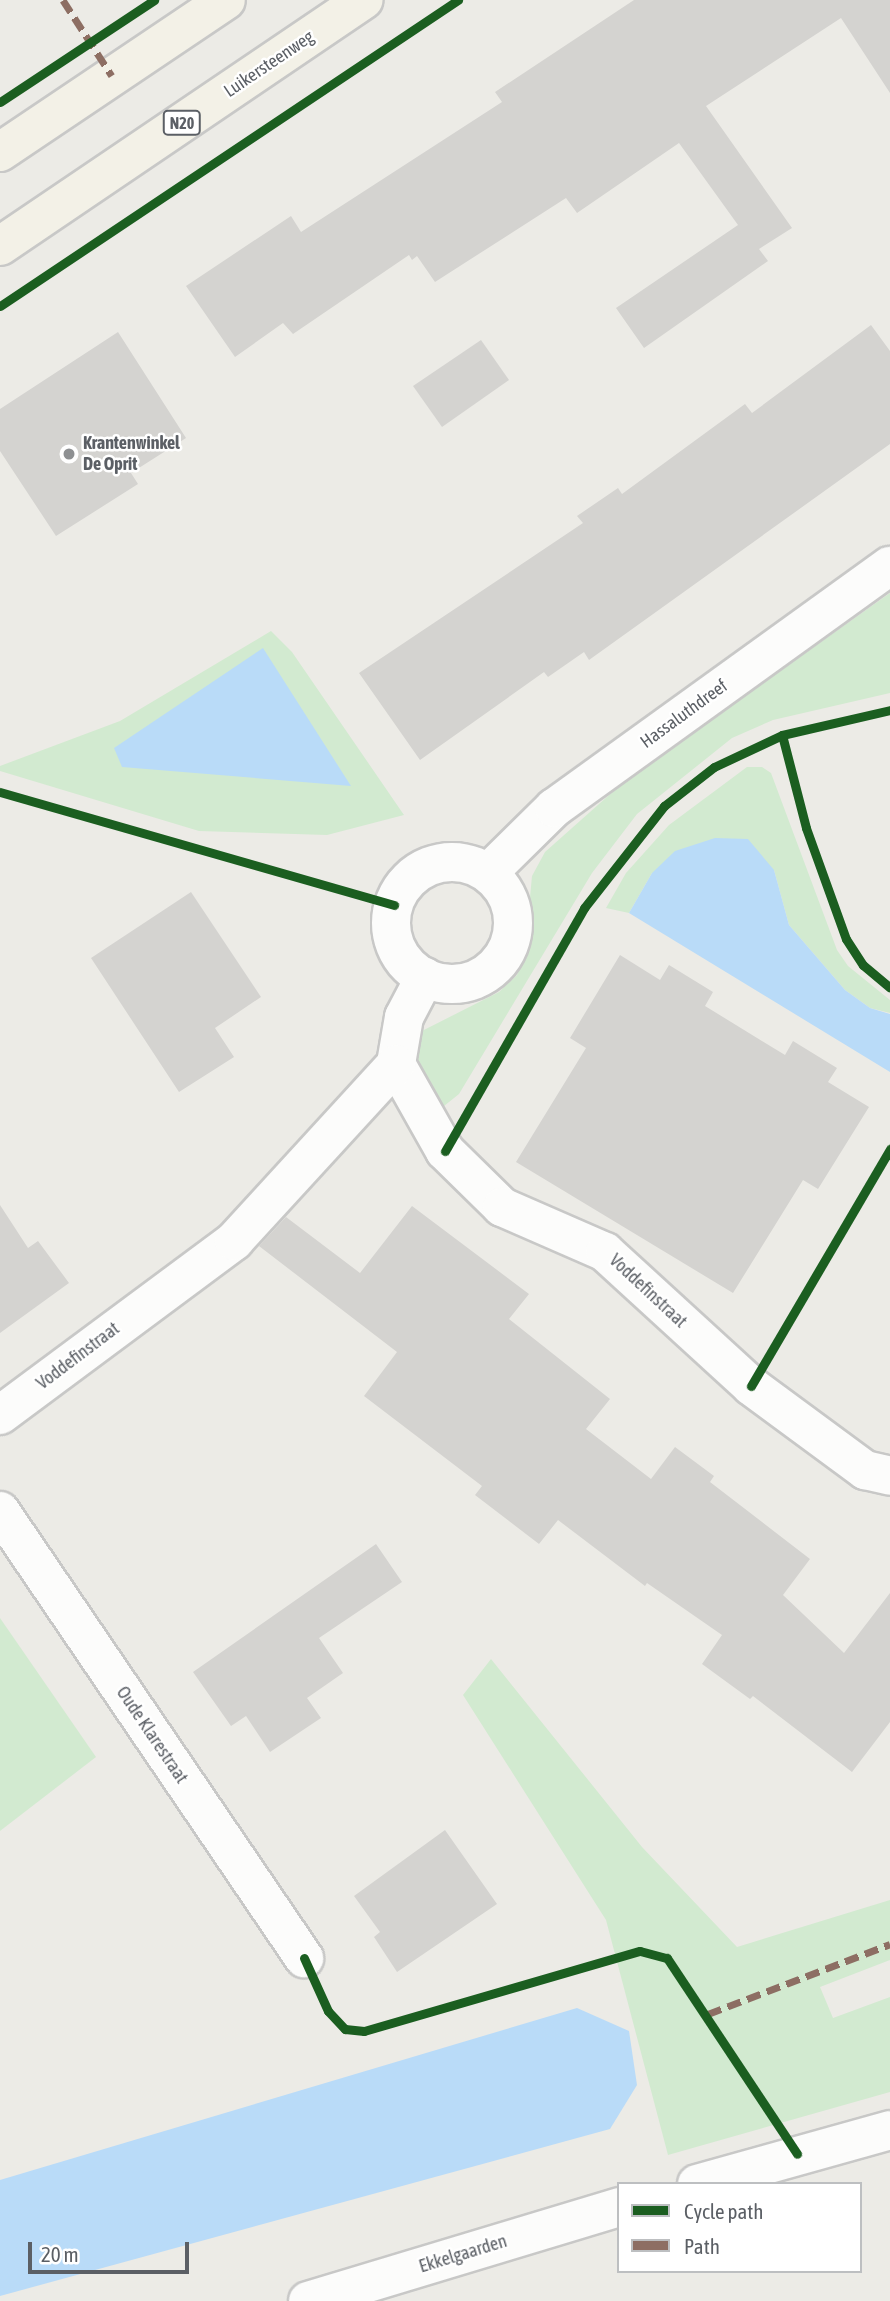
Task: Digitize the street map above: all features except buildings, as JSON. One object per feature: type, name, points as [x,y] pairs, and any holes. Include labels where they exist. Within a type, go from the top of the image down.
[{"type":"main road","points":[[0,152],[226,0]]},
{"type":"main road","name":"Luikersteenweg","points":[[0,246],[363,0]]},
{"type":"street","name":"Hassaluthdreef","points":[[488,873],[554,808],[890,566]]},
{"type":"street","points":[[433,864],[470,864],[488,873],[511,905],[509,945],[483,975],[464,983],[425,977],[400,954],[393,938],[394,905],[402,887],[433,864]]},
{"type":"street","points":[[396,1065],[404,1017],[425,977]]},
{"type":"street","name":"Voddefinstraat","points":[[0,1415],[234,1241],[396,1065],[445,1151],[502,1207],[605,1251],[751,1386],[865,1470],[890,1476]]},
{"type":"street","name":"Oude Klarestraat","points":[[0,1511],[304,1958]]},
{"type":"street","points":[[704,2182],[890,2130]]},
{"type":"street","name":"Ekkelgaarden","points":[[308,2301],[617,2208]]},
{"type":"green space","points":[[890,593],[890,693],[773,720],[732,738],[637,814],[592,873],[459,1094],[444,1106],[423,1079],[414,1055],[416,1034],[499,992],[517,975],[525,951],[532,876],[545,852],[626,780]]},
{"type":"green space","points":[[271,631],[292,652],[404,815],[327,835],[199,831],[0,771],[0,766],[120,721]]},
{"type":"green space","points":[[747,767],[762,767],[771,773],[837,950],[848,966],[890,1000],[890,1013],[870,1008],[845,990],[789,925],[774,870],[652,873],[629,913],[606,908],[626,873],[669,825]]},
{"type":"green space","points":[[0,1618],[96,1757],[0,1831]]},
{"type":"green space","points":[[491,1659],[642,1847],[737,1947],[890,1900],[890,1960],[820,1987],[833,2018],[890,1997],[890,2092],[668,2155],[606,1920],[463,1695]]},
{"type":"water","points":[[263,648],[351,786],[122,767],[114,748]]},
{"type":"water","points":[[715,838],[748,839],[774,870],[789,925],[845,990],[870,1008],[890,1014],[890,1072],[629,913],[652,873],[675,851]]},
{"type":"water","points":[[577,2008],[629,2031],[637,2085],[610,2129],[0,2296],[0,2180]]},
{"type":"marked path","points":[[63,0],[112,76]]},
{"type":"marked path","points":[[708,2014],[890,1944]]},
{"type":"cycle path","points":[[0,102],[154,0]]},
{"type":"cycle path","points":[[0,306],[458,0]]},
{"type":"cycle path","points":[[445,1151],[584,908],[664,806],[714,767],[782,735],[890,710]]},
{"type":"cycle path","points":[[782,735],[806,828],[846,939],[863,965],[890,988]]},
{"type":"cycle path","points":[[0,792],[394,905]]},
{"type":"cycle path","points":[[751,1386],[890,1149]]},
{"type":"cycle path","points":[[304,1958],[328,2011],[345,2029],[364,2031],[640,1951],[667,1958],[797,2154]]},
{"type":"place","name":"Krantenwinkel De Oprit","points":[[69,454]]}]
